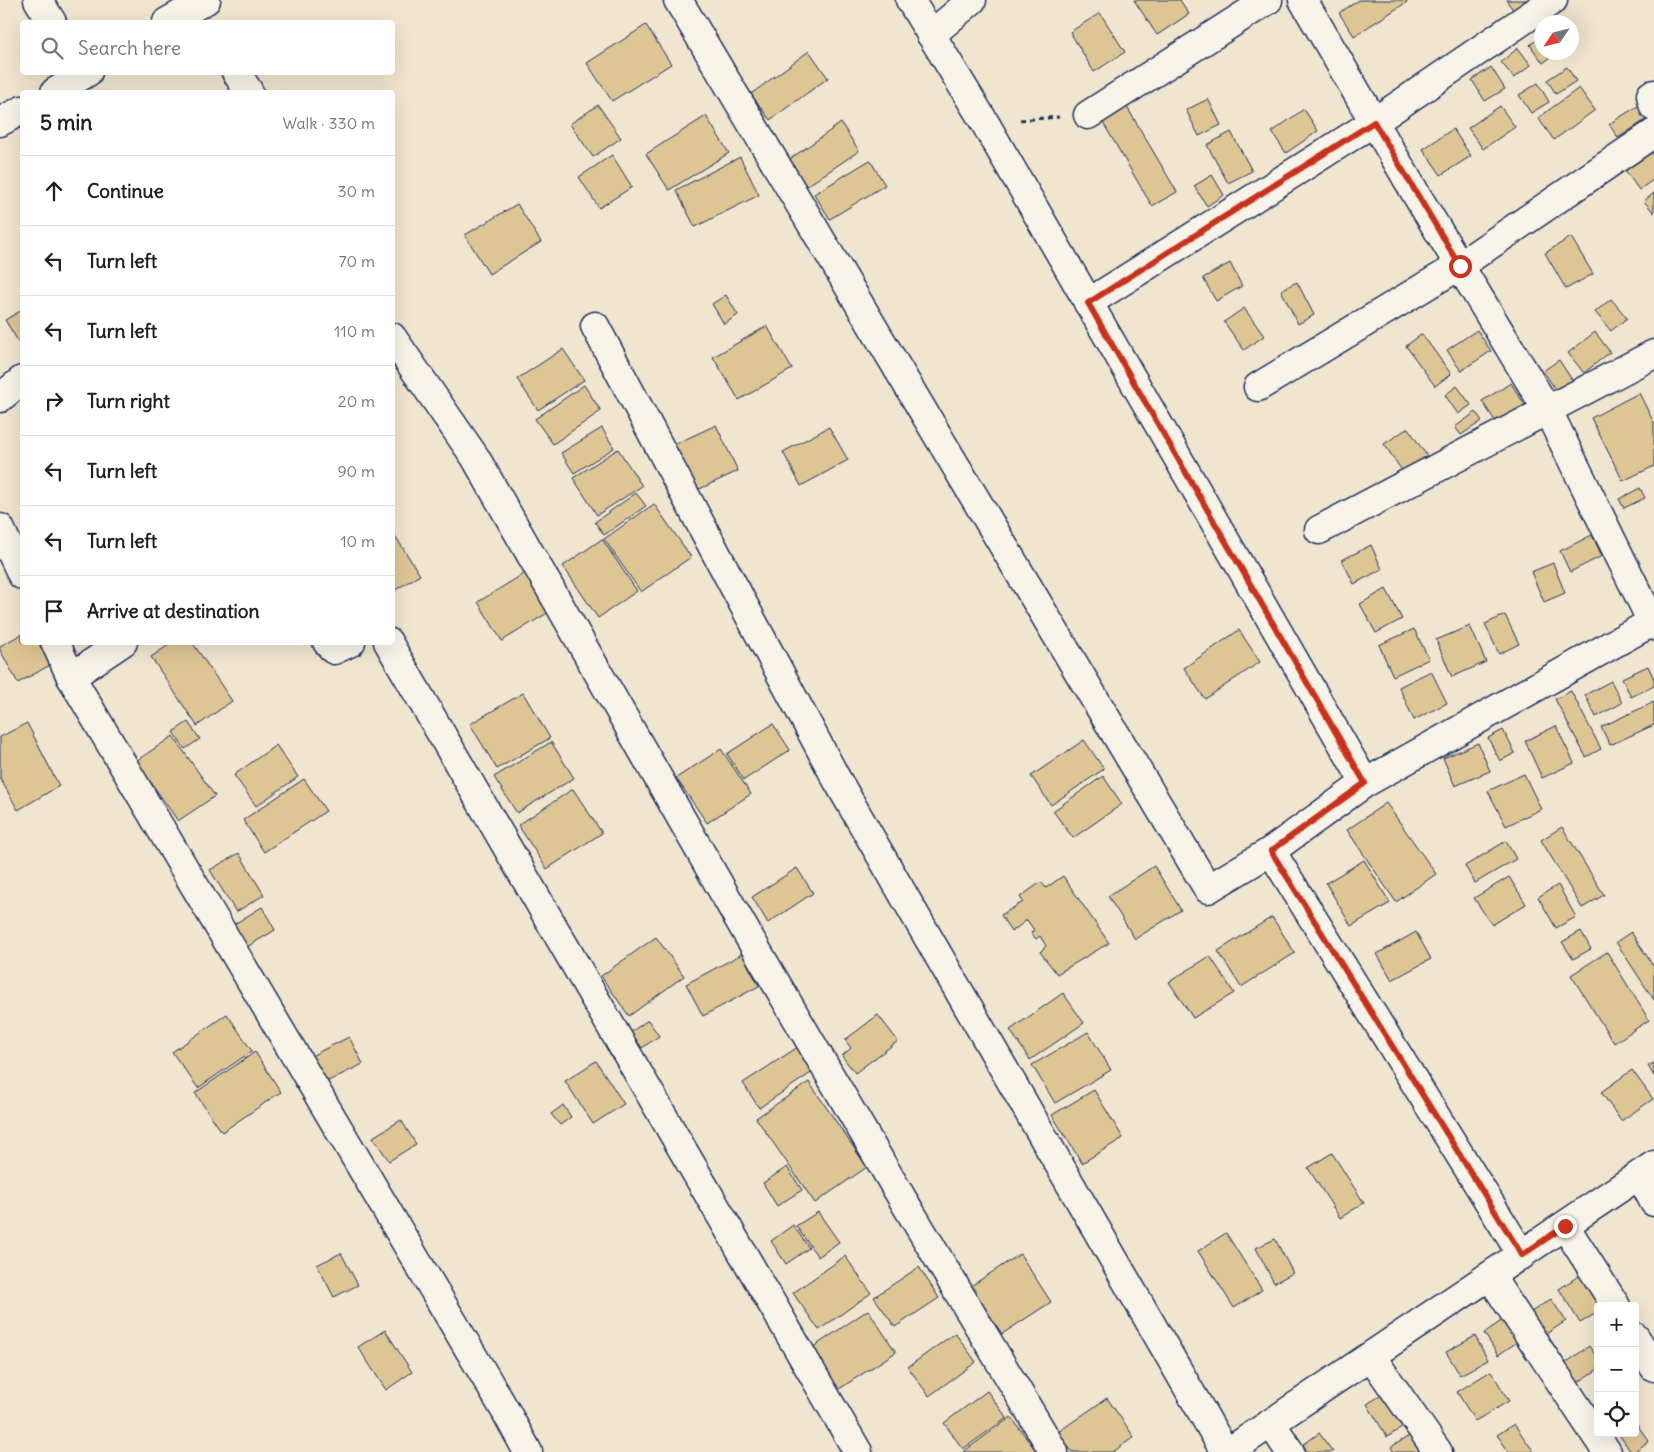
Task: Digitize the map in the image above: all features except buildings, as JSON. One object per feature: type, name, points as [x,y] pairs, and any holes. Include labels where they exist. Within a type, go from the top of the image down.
[{"type":"street","points":[[38,0],[51,20]]},
{"type":"street","points":[[678,0],[1208,889],[1271,851],[1365,783],[1654,623],[1548,411],[1303,0]]},
{"type":"street","points":[[910,0],[984,124],[1365,783]]},
{"type":"street","points":[[931,35],[972,0]]},
{"type":"street","points":[[1088,115],[1268,0]]},
{"type":"street","points":[[1088,303],[1374,122],[1554,0]]},
{"type":"street","points":[[173,20],[202,10]]},
{"type":"street","points":[[58,90],[82,75]]},
{"type":"street","points":[[238,75],[248,90]]},
{"type":"street","points":[[1654,94],[1652,95],[1654,107]]},
{"type":"street","points":[[0,122],[20,111]]},
{"type":"street","points":[[1258,387],[1460,266],[1654,133]]},
{"type":"street","points":[[595,326],[836,778],[1226,1452],[1647,1170],[1654,1202]]},
{"type":"street","points":[[395,341],[475,457],[790,1006],[893,1183],[1054,1452]]},
{"type":"street","points":[[1319,530],[1654,354]]},
{"type":"street","points":[[0,398],[20,382]]},
{"type":"street","points":[[0,528],[20,571]]},
{"type":"street","points":[[56,645],[71,677],[495,1393],[528,1452]]},
{"type":"street","points":[[71,677],[119,645]]},
{"type":"street","points":[[330,645],[334,650],[345,645]]},
{"type":"street","points":[[390,645],[858,1452]]},
{"type":"street","points":[[1271,851],[1522,1255]]},
{"type":"street","points":[[1565,1226],[1613,1302]]},
{"type":"street","points":[[1490,1276],[1607,1452]]},
{"type":"street","points":[[1639,1343],[1654,1367]]},
{"type":"street","points":[[1371,1356],[1438,1452]]},
{"type":"street","points":[[1271,1423],[1290,1452]]},
{"type":"path","points":[[984,124],[1088,115]]},
{"type":"route","points":[[1460,266],[1374,122],[1088,303],[1365,783],[1271,851],[1522,1255],[1565,1226]]}]
